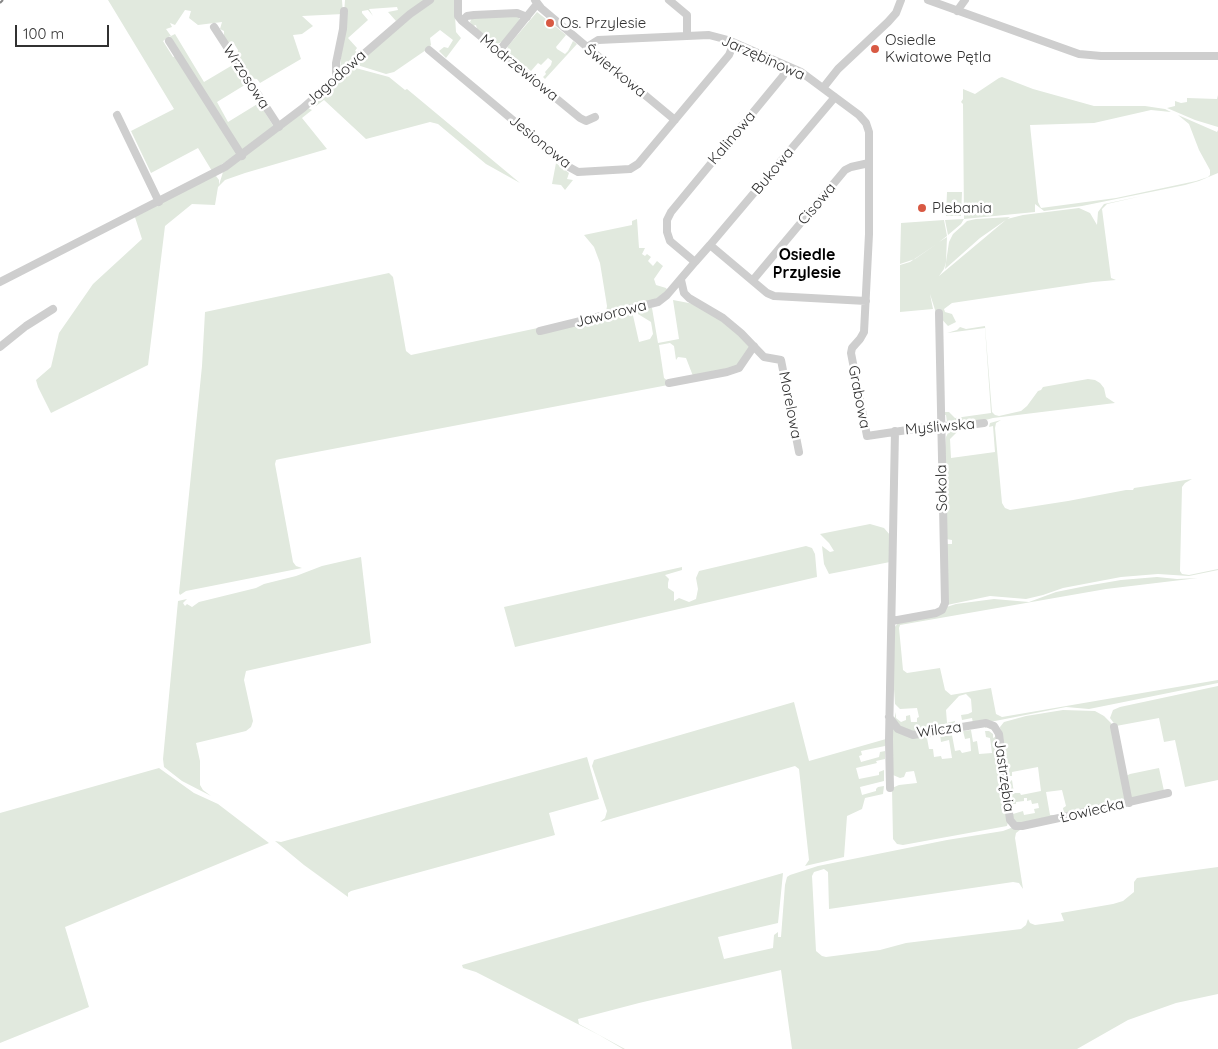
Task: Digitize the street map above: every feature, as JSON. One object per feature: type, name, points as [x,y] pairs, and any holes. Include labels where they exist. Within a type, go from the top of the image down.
[{"type":"street","name":"Jagodowa","points":[[0,282],[159,202],[242,156],[303,108],[410,14],[430,0]]},
{"type":"street","points":[[458,0],[458,14],[462,21],[467,16],[474,14],[517,13],[527,17]]},
{"type":"street","points":[[669,0],[687,16],[687,36]]},
{"type":"street","points":[[823,88],[838,69],[896,14],[901,0]]},
{"type":"street","points":[[928,0],[1079,54],[1101,56],[1218,56]]},
{"type":"street","points":[[957,11],[965,0]]},
{"type":"street","points":[[498,51],[527,17],[536,2]]},
{"type":"street","name":"Świerkowa","points":[[536,2],[587,48],[675,120]]},
{"type":"street","points":[[336,78],[336,62],[343,29],[344,11]]},
{"type":"street","name":"Modrzewiowa","points":[[462,21],[580,118],[586,121],[595,117]]},
{"type":"street","name":"Wrzosowa","points":[[214,27],[279,127]]},
{"type":"street","name":"Jarzębinowa","points":[[587,48],[598,40],[709,35],[734,43],[801,72],[859,115],[866,123],[870,132],[869,234],[864,332]]},
{"type":"street","points":[[169,41],[242,156]]},
{"type":"street","name":"Jesionowa","points":[[429,50],[569,167],[578,172],[630,169],[638,164],[729,55],[734,43]]},
{"type":"street","name":"Kalinowa","points":[[695,262],[670,241],[667,232],[667,220],[674,208],[783,76],[787,66]]},
{"type":"street","name":"Bukowa","points":[[695,262],[835,96]]},
{"type":"street","points":[[117,115],[159,202]]},
{"type":"street","name":"Cisowa","points":[[753,280],[845,170],[869,163]]},
{"type":"street","points":[[710,245],[774,296],[866,301]]},
{"type":"street","name":"Jaworowa","points":[[540,331],[654,304],[665,298],[695,262]]},
{"type":"street","points":[[669,383],[739,368],[754,346],[723,318],[689,298],[684,293],[681,280]]},
{"type":"street","points":[[0,347],[26,326],[53,309]]},
{"type":"street","name":"Sokola","points":[[892,622],[933,614],[942,610],[945,606],[939,313]]},
{"type":"street","name":"Grabowa","points":[[864,332],[860,340],[852,348],[851,353],[867,436]]},
{"type":"street","name":"Morelowa","points":[[754,346],[764,357],[781,360],[799,452]]},
{"type":"street","name":"Myśliwska","points":[[867,436],[940,425],[953,427],[984,423]]},
{"type":"street","points":[[890,788],[895,431]]},
{"type":"street","name":"Wilcza","points":[[890,717],[898,729],[912,735],[986,723],[994,726]]},
{"type":"street","name":"Jastrzębia","points":[[994,726],[999,734],[1010,820],[1015,826]]},
{"type":"street","points":[[1114,727],[1129,803]]},
{"type":"street","name":"Łowiecka","points":[[1015,826],[1129,803],[1168,793]]},
{"type":"shaded area","points":[[108,0],[342,0],[343,14],[302,16],[313,26],[302,34],[293,35],[301,59],[260,83],[257,79],[249,78],[237,58],[238,50],[233,42],[228,45],[224,37],[224,31],[220,29],[222,22],[198,25],[189,18],[191,11],[185,10],[175,25],[170,23],[172,27],[166,29],[171,36],[175,34],[204,82],[236,63],[248,83],[217,102],[228,122],[259,103],[274,127],[242,151],[170,36],[163,41],[173,57],[176,56],[237,154],[212,171],[198,148],[151,173],[131,131],[174,109]]},
{"type":"shaded area","points":[[345,0],[426,0],[396,21],[388,12],[398,10],[397,7],[369,9],[373,16],[368,10],[362,11],[368,20],[348,38],[357,48],[355,51],[359,50],[360,53],[340,70]]},
{"type":"shaded area","points":[[433,0],[454,0],[456,32],[461,38],[446,58],[439,51],[444,47],[448,48],[453,40],[440,30],[430,38],[431,45],[426,50],[394,72],[386,74],[354,64]]},
{"type":"shaded area","points":[[537,12],[570,38],[566,35],[556,47],[557,49],[565,54],[573,41],[577,44],[545,79],[543,77],[552,61],[548,58],[541,65],[538,63],[531,71],[507,50],[508,46]]},
{"type":"shaded area","points":[[518,16],[520,20],[504,41],[497,44],[470,22],[472,18]]},
{"type":"shaded area","points":[[352,67],[389,77],[405,90],[407,89],[520,183],[486,164],[438,124],[430,122],[366,139],[324,100],[316,106],[314,105],[314,102]]},
{"type":"shaded area","points":[[1002,77],[1033,89],[1094,106],[1145,106],[1165,109],[1171,112],[1151,110],[1094,123],[1030,125],[1038,202],[1041,208],[1116,198],[1208,177],[1210,170],[1199,150],[1189,124],[1178,115],[1217,132],[1218,130],[1218,173],[1199,181],[1082,206],[1044,211],[1035,204],[1035,212],[964,219],[963,104],[961,102],[963,99],[963,89],[975,94]]},
{"type":"shaded area","points":[[1218,95],[1218,127],[1167,108],[1175,106],[1175,101],[1187,102],[1187,98],[1217,99]]},
{"type":"shaded area","points":[[308,108],[312,110],[302,118],[327,149],[225,180],[218,187],[215,205],[192,204],[165,226],[148,365],[51,413],[36,380],[51,367],[59,333],[93,284],[142,239],[133,211],[213,172],[219,180],[219,185],[223,172]]},
{"type":"shaded area","points":[[556,163],[569,173],[567,179],[573,180],[565,190],[561,185],[552,184]]},
{"type":"shaded area","points":[[947,192],[962,192],[961,216],[946,216]]},
{"type":"shaded area","points":[[1142,196],[1107,204],[1102,209],[1111,278],[1116,280],[952,303],[944,309],[945,312],[952,314],[956,322],[948,326],[936,313],[930,294],[933,309],[900,312],[900,265],[914,259],[900,264],[901,223],[944,220],[947,236],[939,242],[947,237],[946,262],[939,276],[1007,219],[1023,215],[1079,208],[1090,213],[1097,225],[1098,212],[1104,204]]},
{"type":"shaded area","points":[[1010,217],[980,238],[945,269],[949,242],[953,234],[967,221]]},
{"type":"shaded area","points":[[637,219],[639,248],[645,248],[642,254],[645,256],[647,254],[651,257],[648,261],[653,266],[657,261],[663,266],[654,279],[656,285],[666,288],[668,291],[652,301],[606,312],[607,306],[600,263],[594,247],[584,235],[632,225],[632,221]]},
{"type":"shaded area","points":[[964,219],[961,224],[948,235],[945,220]]},
{"type":"shaded area","points":[[389,273],[393,277],[406,351],[411,355],[594,316],[620,313],[624,315],[625,312],[632,311],[639,342],[650,339],[653,334],[651,322],[638,314],[638,311],[650,307],[652,308],[658,343],[679,339],[673,300],[694,304],[723,321],[750,346],[737,366],[693,376],[686,358],[678,357],[676,360],[674,346],[670,343],[659,345],[664,378],[668,381],[668,385],[276,460],[275,464],[293,562],[296,566],[302,568],[186,591],[180,595],[202,366],[205,312]]},
{"type":"shaded area","points":[[985,326],[992,412],[995,415],[999,416],[1021,411],[1043,387],[1088,379],[1100,383],[1104,388],[1106,397],[1115,403],[982,421],[948,423],[946,415],[943,415],[944,412],[949,412],[955,418],[991,413],[985,328],[947,333],[960,327],[966,329]]},
{"type":"shaded area","points":[[1001,420],[996,423],[995,428],[1002,503],[1005,508],[1010,510],[1192,479],[1182,487],[1180,571],[1182,574],[1189,575],[1218,570],[1189,576],[1158,574],[1121,577],[1063,588],[1026,599],[990,596],[947,605],[947,544],[952,544],[952,540],[946,539],[944,459],[946,437],[949,431],[959,430],[950,439],[951,458],[995,452],[993,426],[989,427],[990,423]]},
{"type":"shaded area","points":[[870,524],[884,528],[890,535],[890,562],[829,574],[824,564],[822,546],[830,552],[834,551],[820,534]]},
{"type":"shaded area","points":[[806,546],[812,548],[815,554],[817,577],[515,647],[504,607],[682,567],[682,570],[665,575],[669,579],[668,588],[674,592],[674,601],[679,598],[689,602],[696,599],[698,589],[696,578],[699,571]]},
{"type":"shaded area","points":[[361,557],[371,643],[246,671],[244,680],[253,721],[251,727],[246,731],[196,743],[200,761],[200,785],[211,796],[182,781],[164,767],[163,759],[178,601],[187,599],[183,603],[185,606],[187,604],[192,607],[199,602],[256,588],[322,566]]},
{"type":"shaded area","points":[[1157,577],[1177,579],[1198,578],[1106,589],[900,625],[903,670],[907,673],[940,668],[945,690],[951,695],[991,688],[996,714],[1002,717],[1218,680],[1218,683],[1089,709],[1066,707],[995,721],[973,723],[972,718],[962,720],[961,715],[972,712],[971,699],[966,694],[959,696],[946,710],[947,723],[955,721],[955,727],[920,733],[902,729],[894,720],[896,712],[896,718],[901,722],[906,720],[906,716],[910,715],[911,722],[917,722],[919,717],[917,708],[900,709],[895,704],[893,674],[894,628],[899,622],[956,604],[994,599],[1029,602],[1056,592],[1086,586],[1121,580]]},
{"type":"shaded area","points":[[1218,686],[1218,780],[1185,787],[1175,740],[1164,742],[1159,718],[1116,726],[1110,718],[1113,710],[1120,707]]},
{"type":"shaded area","points":[[794,702],[809,761],[886,739],[885,746],[861,751],[862,755],[859,756],[861,762],[879,757],[880,752],[885,751],[885,759],[856,768],[859,779],[879,775],[879,772],[884,770],[884,781],[860,787],[862,795],[876,791],[878,787],[884,786],[883,794],[865,798],[862,809],[847,816],[844,857],[805,866],[809,860],[799,769],[795,766],[600,822],[605,818],[607,811],[592,766],[594,760]]},
{"type":"shaded area","points":[[1063,710],[1095,711],[1111,723],[1127,800],[1064,814],[1063,808],[1066,806],[1062,790],[1046,792],[1050,815],[1053,816],[1019,824],[1013,822],[1013,814],[1023,811],[1024,815],[1035,813],[1034,809],[1039,808],[1038,803],[1032,804],[1031,800],[1027,801],[1027,798],[1024,798],[1024,801],[1016,802],[1016,804],[1010,804],[1008,783],[1012,780],[1014,793],[1020,793],[1021,795],[1041,791],[1038,767],[1012,772],[1012,776],[1007,776],[1000,727],[1004,722],[1026,716]]},
{"type":"shaded area","points":[[985,725],[996,731],[1007,826],[903,845],[897,844],[893,839],[892,788],[899,785],[917,783],[914,771],[906,772],[904,777],[900,778],[893,775],[892,727],[930,735],[931,737],[927,738],[929,749],[933,749],[934,757],[941,756],[942,759],[952,758],[949,740],[941,742],[940,735],[952,735],[955,751],[960,750],[962,753],[971,751],[970,738],[965,739],[963,731],[971,730],[973,742],[977,741],[979,754],[992,753],[990,738],[986,737],[985,731],[993,734],[993,738],[995,737],[995,732],[987,727],[985,728]]},
{"type":"shaded area","points":[[587,757],[599,799],[549,813],[555,835],[351,891],[348,893],[348,897],[275,841],[281,842]]},
{"type":"shaded area","points":[[159,768],[194,793],[218,804],[269,843],[65,927],[89,1007],[0,1043],[0,813]]},
{"type":"shaded area","points":[[1159,768],[1164,791],[1138,799],[1131,797],[1126,776]]},
{"type":"shaded area","points":[[1011,828],[1020,830],[1016,833],[1015,838],[1023,889],[1019,883],[1013,882],[829,909],[828,872],[824,869],[814,872],[812,876],[816,951],[826,957],[880,950],[906,943],[1021,929],[1026,925],[1028,919],[1030,923],[1035,925],[1064,921],[1061,913],[1123,901],[1134,892],[1134,882],[1137,878],[1218,867],[1218,994],[1176,1003],[1128,1020],[1077,1049],[792,1049],[781,970],[578,1019],[579,1024],[625,1049],[623,1049],[476,972],[463,968],[462,965],[783,873],[778,923],[718,937],[724,959],[773,948],[774,935],[778,932],[778,937],[781,937],[785,885],[787,877],[790,875],[818,866]]},
{"type":"railway","points":[[0,3],[3,0]]},
{"type":"place","name":"Os. Przylesie","points":[[550,23]]},
{"type":"place","name":"Osiedle Kwiatowe Pętla","points":[[875,49]]},
{"type":"place","name":"Plebania","points":[[922,208]]},
{"type":"district","name":"Osiedle Przylesie","points":[[807,264]]}]
